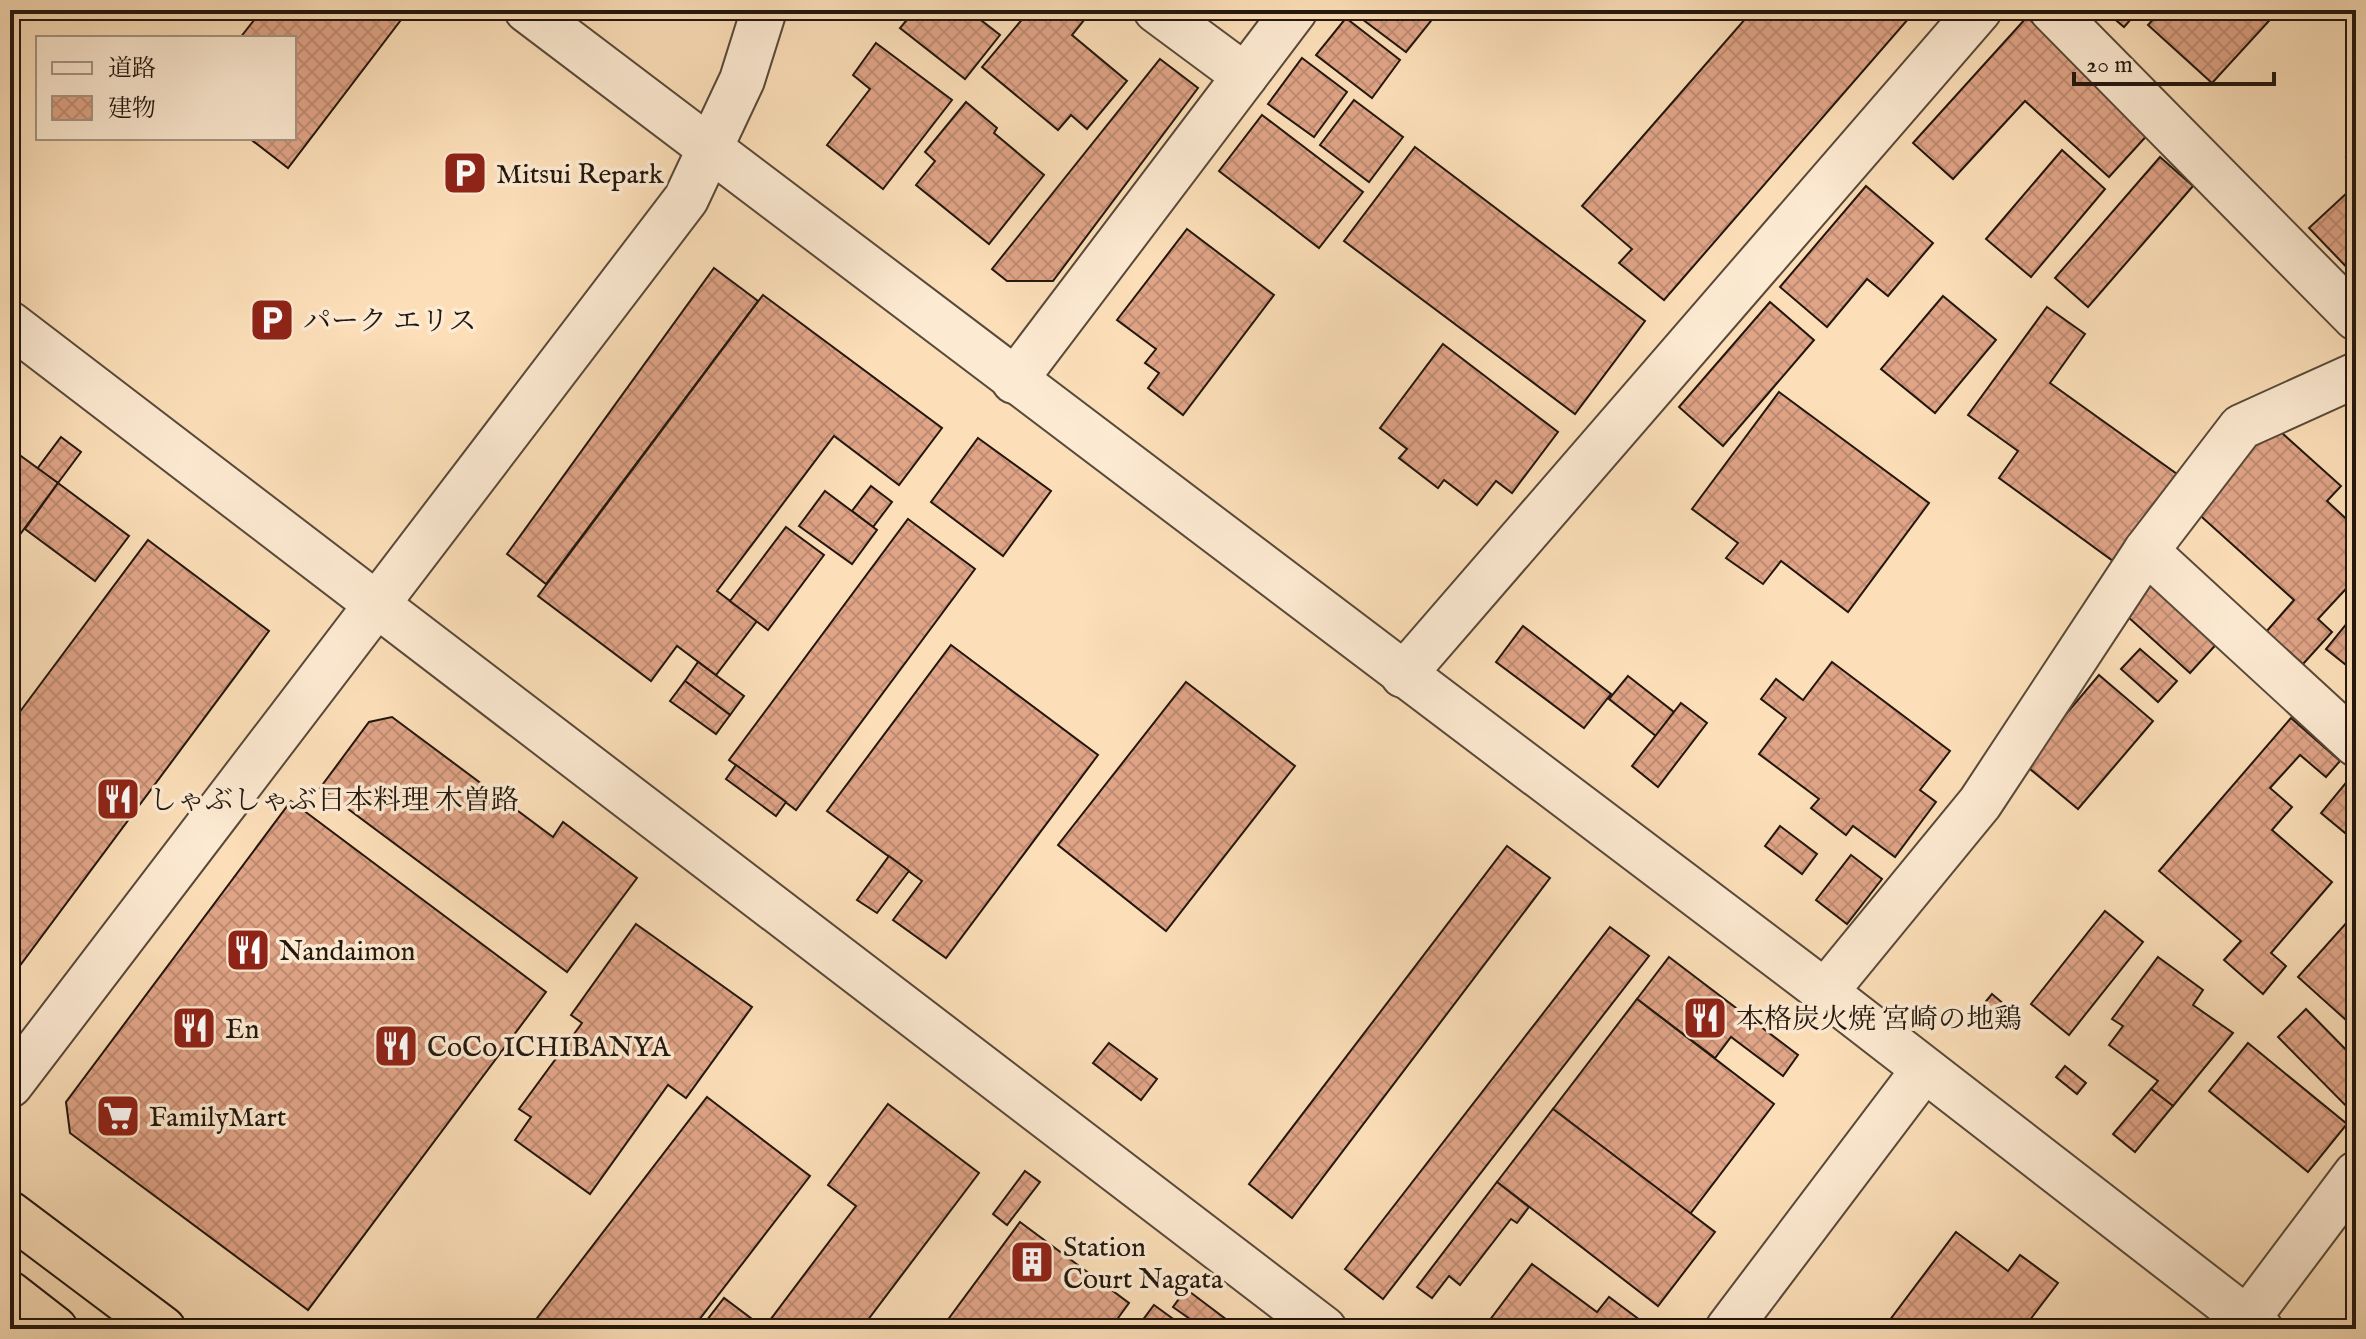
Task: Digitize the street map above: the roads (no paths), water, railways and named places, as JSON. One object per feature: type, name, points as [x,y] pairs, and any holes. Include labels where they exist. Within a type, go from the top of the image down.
[{"type":"highway","points":[[10,1214],[163,1329]]},
{"type":"highway","points":[[10,1294],[55,1329]]},
{"type":"street","points":[[527,10],[709,151],[1825,992],[1923,1071],[2254,1324],[2356,1174]]},
{"type":"street","points":[[10,1085],[686,199],[742,80],[764,10]]},
{"type":"street","points":[[1156,10],[1245,76]]},
{"type":"street","points":[[1014,381],[1295,10]]},
{"type":"street","points":[[1403,675],[1979,10]]},
{"type":"street","points":[[2052,10],[2356,318]]},
{"type":"street","points":[[10,324],[1324,1329]]},
{"type":"street","points":[[1825,992],[1980,803],[2146,551],[2241,427],[2356,375]]},
{"type":"street","points":[[2146,551],[2356,744]]},
{"type":"street","points":[[1728,1329],[1923,1071]]},
{"type":"place","name":"Mitsui Repark","points":[[465,173]]},
{"type":"place","name":"パーク エリス","points":[[272,320]]},
{"type":"place","name":"しゃぶしゃぶ日本料理 木曽路","points":[[118,799]]},
{"type":"place","name":"Nandaimon","points":[[248,950]]},
{"type":"place","name":"本格炭火焼 宮崎の地鶏","points":[[1705,1018]]},
{"type":"place","name":"En","points":[[194,1028]]},
{"type":"place","name":"CoCo ICHIBANYA","points":[[396,1046]]},
{"type":"place","name":"FamilyMart","points":[[118,1116]]},
{"type":"place","name":"Station Court Nagata","points":[[1032,1262]]}]
